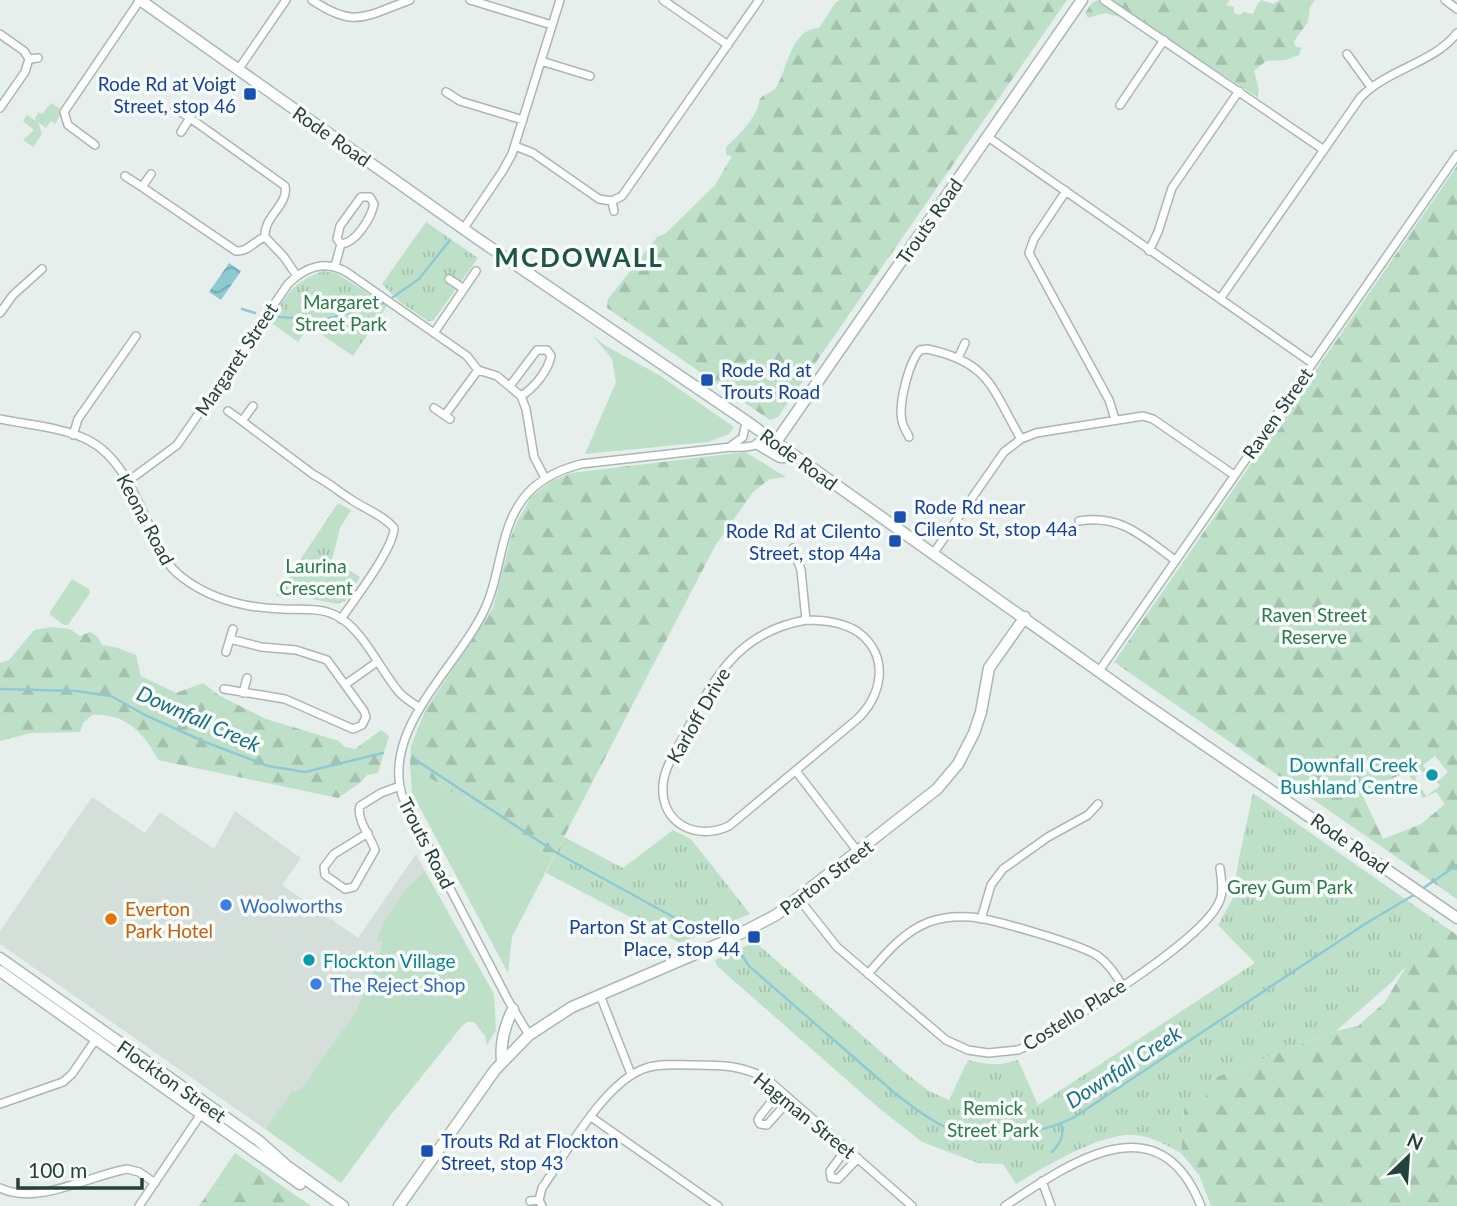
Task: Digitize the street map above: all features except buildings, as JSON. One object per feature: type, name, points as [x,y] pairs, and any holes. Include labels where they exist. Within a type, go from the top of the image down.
[{"type":"street","name":"Rode Road","points":[[140,0],[464,229],[772,439],[1099,671],[1457,918]]},
{"type":"street","points":[[95,145],[68,125],[64,111],[140,0]]},
{"type":"street","points":[[238,69],[286,0]]},
{"type":"street","points":[[312,0],[334,14],[350,18],[365,16],[410,0]]},
{"type":"street","points":[[470,0],[552,25]]},
{"type":"street","points":[[464,229],[502,173],[515,146],[560,0]]},
{"type":"street","points":[[663,0],[728,45]]},
{"type":"street","points":[[515,146],[533,153],[600,199],[612,201],[622,196],[759,0]]},
{"type":"street","name":"Trouts Road","points":[[529,1035],[406,805],[400,786],[399,765],[402,749],[420,708],[484,611],[514,513],[530,490],[545,478],[570,467],[742,447],[772,439],[988,137],[1082,0]]},
{"type":"street","points":[[1104,0],[1324,150]]},
{"type":"street","points":[[1445,0],[1457,9]]},
{"type":"street","points":[[1220,299],[1356,103],[1371,87],[1446,46],[1457,33]]},
{"type":"street","points":[[0,34],[33,59],[0,108]]},
{"type":"street","points":[[1121,105],[1164,40]]},
{"type":"street","points":[[1347,54],[1371,87]]},
{"type":"street","points":[[541,61],[590,76]]},
{"type":"street","points":[[1149,251],[1158,232],[1171,188],[1239,91]]},
{"type":"street","points":[[446,92],[460,101],[523,120]]},
{"type":"street","points":[[175,108],[285,186],[284,197],[266,225],[265,237],[297,276],[318,265],[335,265],[471,359],[478,370],[493,374],[521,396],[526,409],[534,457],[545,478]]},
{"type":"street","points":[[181,132],[190,118]]},
{"type":"street","points":[[988,137],[1312,363]]},
{"type":"street","name":"Raven Street","points":[[1099,671],[1457,155]]},
{"type":"street","points":[[142,187],[151,174]]},
{"type":"street","points":[[125,176],[236,251],[245,250],[265,237]]},
{"type":"street","points":[[1066,191],[1034,239],[1029,253],[1109,400],[1115,419]]},
{"type":"street","points":[[370,197],[374,204],[371,214],[352,240],[341,244],[337,239],[340,226],[361,198],[370,197]]},
{"type":"street","points":[[612,201],[614,211]]},
{"type":"street","points":[[335,265],[341,244]]},
{"type":"street","points":[[0,313],[13,295],[42,269]]},
{"type":"street","points":[[434,333],[476,271]]},
{"type":"street","name":"Margaret Street","points":[[127,482],[177,445],[283,290],[297,276]]},
{"type":"street","points":[[449,279],[464,289]]},
{"type":"street","points":[[73,435],[78,419],[136,336]]},
{"type":"street","points":[[958,358],[965,343]]},
{"type":"street","points":[[909,437],[901,412],[904,390],[916,355],[920,350],[927,349],[958,358],[985,375],[1021,439]]},
{"type":"street","points":[[510,386],[537,350],[547,350],[551,356],[549,363],[532,388],[521,396]]},
{"type":"street","points":[[434,408],[447,417],[478,370]]},
{"type":"street","points":[[242,421],[253,406]]},
{"type":"street","points":[[228,411],[314,475],[327,480],[394,528],[393,536],[372,575],[341,618],[356,633],[400,694],[420,708]]},
{"type":"street","points":[[933,554],[1004,452],[1021,439],[1036,433],[1137,415],[1153,419],[1234,475]]},
{"type":"street","name":"Keona Road","points":[[0,419],[73,435],[88,440],[107,454],[127,482],[162,557],[189,582],[214,596],[243,606],[316,610],[341,618]]},
{"type":"street","points":[[731,447],[743,437],[746,421]]},
{"type":"street","points":[[758,444],[780,457],[796,457]]},
{"type":"street","points":[[1079,522],[1097,519],[1118,523],[1175,560]]},
{"type":"street","points":[[793,548],[800,570],[806,620]]},
{"type":"street","name":"Parton Street","points":[[529,1035],[561,1013],[776,915],[929,797],[952,773],[974,733],[989,668],[1025,617]]},
{"type":"street","name":"Karloff Drive","points":[[806,620],[843,625],[864,637],[877,659],[879,683],[875,697],[867,710],[796,771],[737,820],[715,832],[698,832],[686,828],[670,814],[664,800],[663,785],[667,769],[718,675],[741,650],[762,633],[783,624],[806,620]]},
{"type":"street","points":[[226,653],[233,629]]},
{"type":"street","points":[[224,689],[285,699],[345,726],[356,728],[364,722],[366,714],[330,663],[321,657],[230,639]]},
{"type":"street","points":[[346,684],[377,662]]},
{"type":"street","points":[[243,693],[247,678]]},
{"type":"street","points":[[796,771],[858,852]]},
{"type":"street","points":[[368,832],[334,854],[324,867],[325,875],[345,889],[353,888],[375,852],[374,846],[368,832],[359,814],[360,806],[381,793],[400,786]]},
{"type":"street","points":[[981,919],[991,886],[1003,869],[1048,837],[1082,819],[1098,804]]},
{"type":"street","name":"Costello Place","points":[[799,899],[829,938],[946,1040],[988,1053],[1008,1052],[1029,1046],[1180,946],[1214,911],[1221,897],[1220,868]]},
{"type":"street","points":[[868,974],[892,946],[917,927],[950,917],[981,919],[1091,952],[1106,962],[1122,985]]},
{"type":"street","name":"Flockton Street","points":[[0,958],[332,1206]]},
{"type":"street","name":"Flockton Street","points":[[0,971],[96,1039],[259,1141],[287,1166],[343,1206]]},
{"type":"street","points":[[600,995],[631,1074]]},
{"type":"street","points":[[502,1061],[501,1050],[513,1009]]},
{"type":"street","points":[[399,1206],[502,1061],[529,1035]]},
{"type":"street","points":[[0,1104],[63,1082],[72,1074],[96,1039]]},
{"type":"street","name":"Hagman Street","points":[[537,1202],[542,1188],[608,1093],[631,1074],[662,1065],[732,1065],[754,1072],[780,1091],[912,1206]]},
{"type":"street","points":[[780,1091],[760,1116],[760,1124],[767,1125],[790,1099]]},
{"type":"street","points":[[139,1206],[204,1109]]},
{"type":"street","points":[[591,1117],[718,1206]]},
{"type":"street","points":[[1005,1206],[1042,1181],[1098,1154],[1123,1147],[1152,1151],[1171,1160],[1191,1182],[1201,1206]]},
{"type":"street","points":[[847,1148],[830,1171],[831,1178],[838,1178],[858,1158]]},
{"type":"street","points":[[0,1188],[13,1195],[32,1196],[127,1169],[139,1172],[155,1182]]},
{"type":"street","points":[[1042,1181],[1051,1206]]},
{"type":"shaded area","points":[[92,797],[145,833],[160,812],[214,849],[235,811],[301,858],[282,885],[358,938],[416,854],[425,871],[415,879],[382,926],[376,939],[382,942],[374,970],[356,1011],[300,1090],[292,1091],[265,1129],[0,944],[0,931]]},
{"type":"green space","points":[[840,0],[1067,0],[778,417],[770,420],[607,308],[608,299],[657,237],[666,233],[715,185],[732,156],[726,155],[726,147],[751,120],[760,99],[776,88],[796,42],[810,30],[819,28]]},
{"type":"green space","points":[[1098,0],[1230,0],[1226,5],[1234,7],[1234,13],[1240,15],[1244,12],[1253,14],[1262,0],[1273,4],[1280,0],[1315,0],[1310,7],[1308,22],[1294,41],[1295,46],[1301,48],[1299,55],[1285,60],[1266,61],[1254,71],[1259,90],[1257,97],[1124,10],[1117,16],[1105,13],[1088,18],[1085,13],[1092,3]]},
{"type":"green space","points":[[51,103],[60,109],[60,115],[55,124],[51,121],[46,128],[38,122],[42,134],[33,147],[23,140],[34,130],[23,121],[27,115],[36,121],[39,112],[42,114]]},
{"type":"green space","name":"Raven Street Reserve","points":[[1457,166],[1457,899],[1114,662]],"holes":[[[1435,756],[1448,772],[1437,782],[1440,786],[1426,796],[1415,778],[1426,770],[1423,765]],[[1407,772],[1423,798],[1436,792],[1445,804],[1421,824],[1383,839],[1361,792]]]},
{"type":"green space","points":[[426,222],[478,258],[433,321],[428,321],[400,302],[382,284]]},
{"type":"green space","name":"Margaret Street Park","points":[[323,271],[336,273],[387,306],[353,356],[309,326],[298,342],[270,322],[297,285]]},
{"type":"green space","points":[[593,336],[659,375],[734,427],[729,434],[708,442],[585,454],[616,382],[612,359]]},
{"type":"green space","points":[[745,452],[786,477],[770,479],[753,492],[715,546],[553,858],[410,765],[411,746],[425,711],[493,608],[511,537],[531,497],[550,482],[571,473]]},
{"type":"green space","name":"Laurina Crescent","points":[[338,503],[351,510],[340,528],[332,560],[360,577],[345,601],[337,604],[308,598],[276,596]]},
{"type":"green space","points":[[72,579],[89,589],[90,593],[68,625],[64,625],[50,615],[50,612]]},
{"type":"green space","points":[[52,627],[70,629],[80,636],[90,632],[98,637],[102,645],[136,655],[141,676],[176,693],[203,683],[220,696],[266,719],[339,741],[345,747],[355,749],[381,730],[389,736],[378,773],[367,775],[338,798],[158,760],[132,726],[103,715],[92,715],[83,723],[80,732],[31,733],[0,741],[0,663],[9,660],[34,630]]},
{"type":"green space","points":[[410,765],[553,858],[512,937],[508,973],[412,793]]},
{"type":"green space","name":"Remick Street Park","points":[[1253,793],[1441,924],[1393,981],[1336,1031],[1213,1078],[1204,1101],[1184,1109],[1181,1153],[1148,1138],[1122,1136],[1074,1152],[1016,1184],[1003,1164],[978,1163],[922,1142],[880,1109],[717,966],[715,960],[755,942],[903,1071],[929,1091],[949,1100],[968,1060],[993,1064],[1018,1060],[1038,1105],[1255,963],[1218,925],[1233,898]]},
{"type":"green space","points":[[673,830],[691,839],[750,914],[680,943],[546,873],[564,837],[623,868]]},
{"type":"green space","points":[[425,871],[494,994],[496,1030],[487,1045],[485,1036],[474,1022],[463,1025],[390,1116],[341,1183],[265,1129],[292,1091],[300,1090],[356,1011],[374,970],[382,942],[376,940],[380,931],[403,894]]},
{"type":"green space","points":[[1441,924],[1457,935],[1457,1206],[1211,1206],[1199,1175],[1181,1153],[1184,1108],[1203,1101],[1213,1078],[1336,1031],[1358,1026],[1385,1002],[1404,970],[1406,959],[1429,926]]},
{"type":"green space","points":[[235,1153],[311,1206],[199,1206]]},
{"type":"green space","points":[[261,1171],[293,1200],[301,1199],[311,1206],[199,1206],[214,1185],[237,1184],[240,1178],[253,1180]]},
{"type":"water","points":[[229,263],[241,271],[221,300],[209,292]]},
{"type":"waterway","points":[[393,297],[419,279],[450,240]]},
{"type":"waterway","points":[[279,317],[324,320],[383,303]]},
{"type":"waterway","points":[[242,309],[255,313]]},
{"type":"waterway","name":"Downfall Creek","points":[[0,689],[76,691],[111,696],[145,715],[205,742],[268,766],[305,772],[383,753]]},
{"type":"waterway","name":"Downfall Creek","points":[[413,758],[557,853],[695,929]]},
{"type":"waterway","name":"Downfall Creek","points":[[1422,889],[1457,865]]},
{"type":"waterway","name":"Downfall Creek","points":[[739,951],[749,966],[897,1095],[925,1116],[958,1131],[1009,1135],[1043,1129],[1073,1118],[1365,924],[1417,893]]},
{"type":"waterway","points":[[1052,1152],[1061,1139],[1061,1124]]},
{"type":"place","name":"Rode Rd at Voigt Street, stop 46","points":[[250,94]]},
{"type":"place","name":"Rode Rd at Trouts Road","points":[[707,380]]},
{"type":"place","name":"Rode Rd near Cilento St, stop 44a","points":[[900,517]]},
{"type":"place","name":"Rode Rd at Cilento Street, stop 44a","points":[[895,541]]},
{"type":"place","name":"Downfall Creek Bushland Centre","points":[[1432,775]]},
{"type":"place","name":"Woolworths","points":[[226,905]]},
{"type":"place","name":"Everton Park Hotel","points":[[111,919]]},
{"type":"place","name":"Parton St at Costello Place, stop 44","points":[[754,937]]},
{"type":"place","name":"Flockton Village","points":[[309,960]]},
{"type":"place","name":"The Reject Shop","points":[[316,984]]},
{"type":"place","name":"Trouts Rd at Flockton Street, stop 43","points":[[427,1151]]},
{"type":"district","name":"MCDOWALL","points":[[579,257]]},
{"type":"park label","name":"Grey Gum Park","points":[[1290,886]]}]
